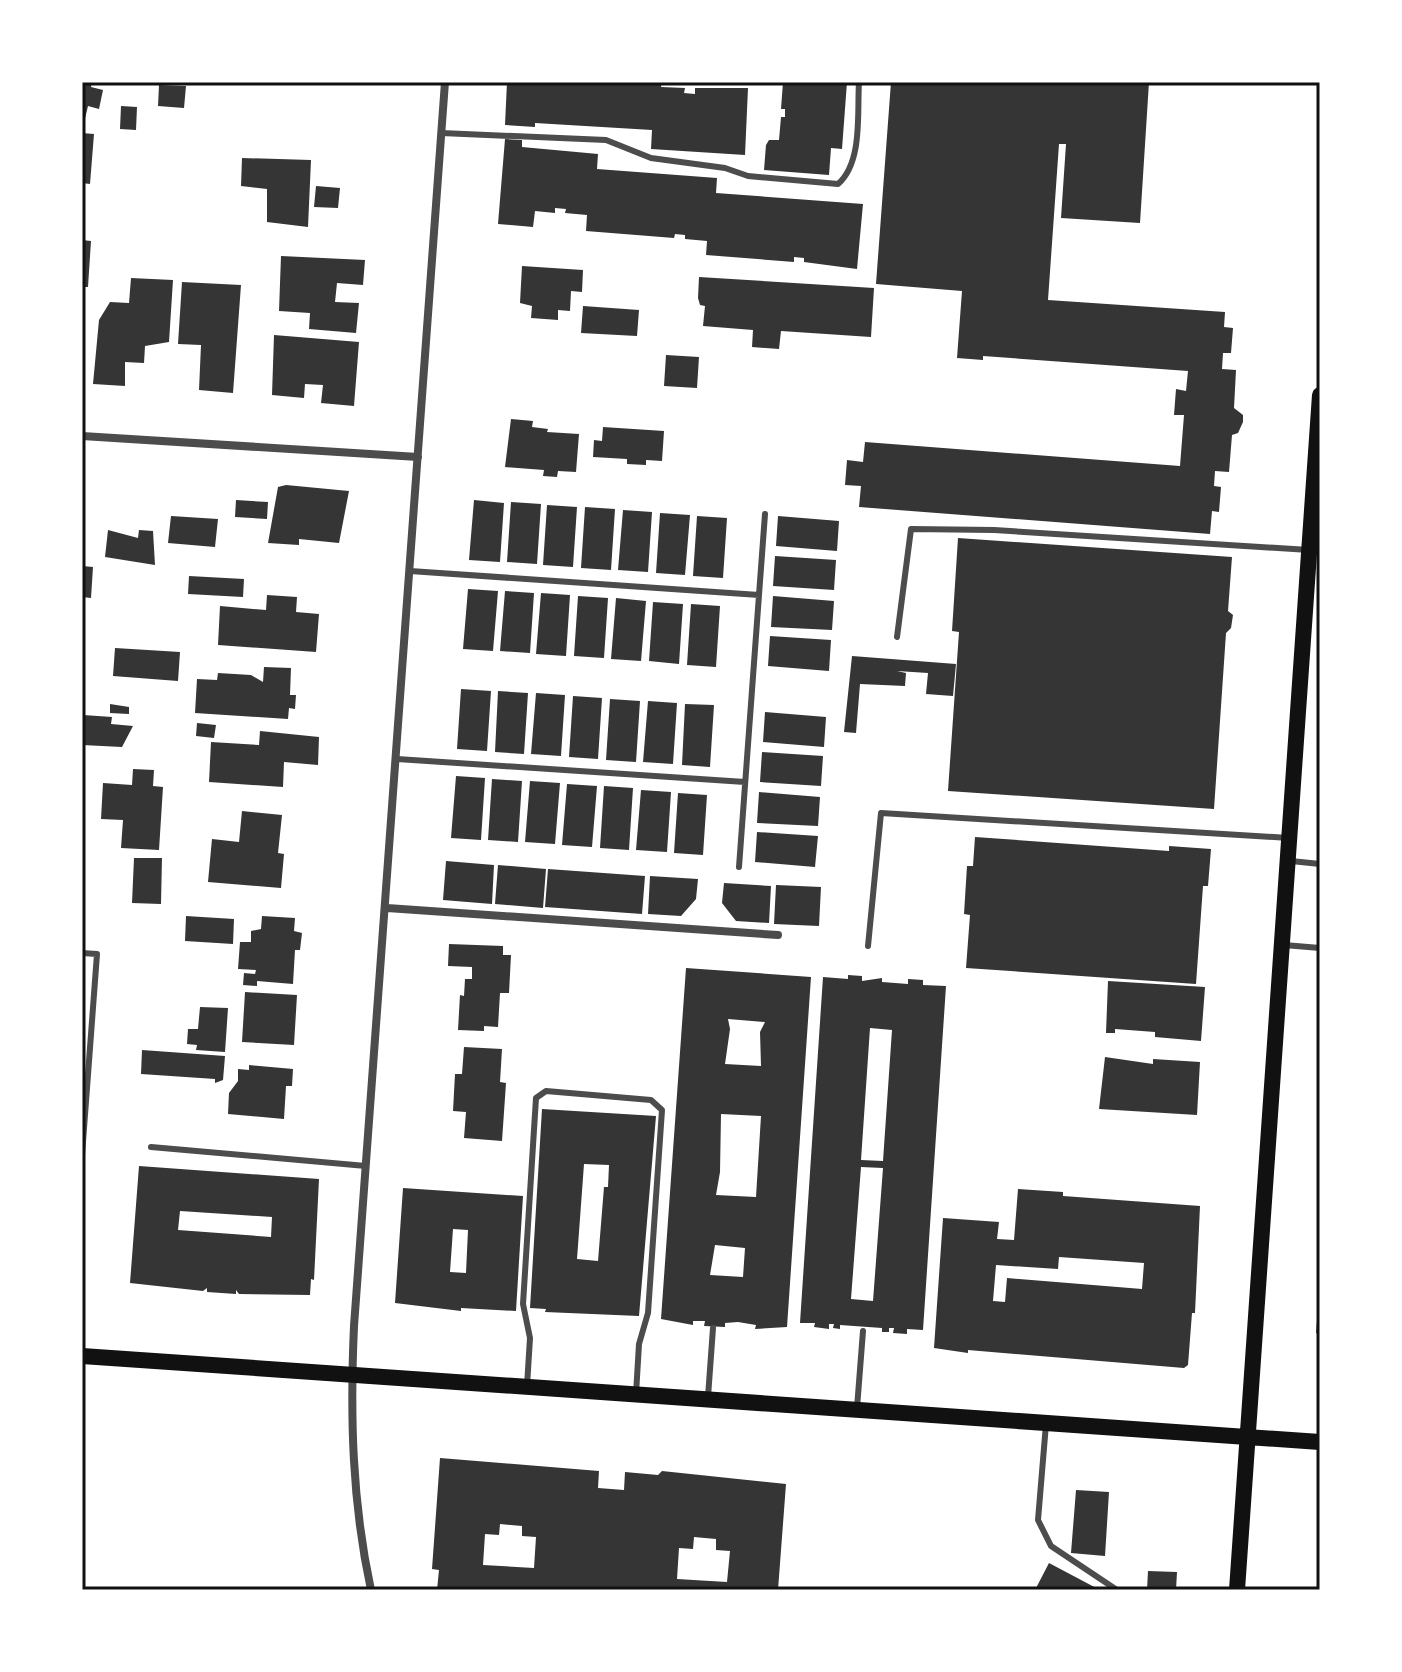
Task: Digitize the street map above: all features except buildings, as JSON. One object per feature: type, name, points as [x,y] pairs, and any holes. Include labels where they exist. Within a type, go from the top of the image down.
[{"type":"main road","points":[[1237,1590],[1320,395]]},
{"type":"main road","points":[[82,1356],[1320,1442]]},
{"type":"street","points":[[371,1590],[359,1533],[350,1427],[352,1373],[445,82]]},
{"type":"street","points":[[82,436],[418,457]]},
{"type":"street","points":[[387,908],[778,935]]},
{"type":"lane","points":[[441,133],[606,140],[651,158],[725,168],[748,176],[838,184],[853,162],[859,82]]},
{"type":"lane","points":[[739,867],[765,514]]},
{"type":"lane","points":[[897,637],[911,529],[994,530],[1309,550]]},
{"type":"lane","points":[[410,571],[759,595]]},
{"type":"lane","points":[[397,759],[745,782]]},
{"type":"lane","points":[[868,946],[881,813],[1289,838]]},
{"type":"lane","points":[[1287,861],[1320,864]]},
{"type":"lane","points":[[1281,945],[1320,948]]},
{"type":"lane","points":[[82,953],[97,954],[82,1155]]},
{"type":"lane","points":[[527,1386],[530,1338],[523,1304],[536,1098],[546,1091],[651,1100],[662,1110],[648,1313],[639,1344],[636,1395]]},
{"type":"lane","points":[[151,1147],[366,1166]]},
{"type":"lane","points":[[708,1400],[713,1328]]},
{"type":"lane","points":[[857,1412],[863,1331]]},
{"type":"lane","points":[[1046,1424],[1038,1520],[1051,1546],[1117,1590]]}]
